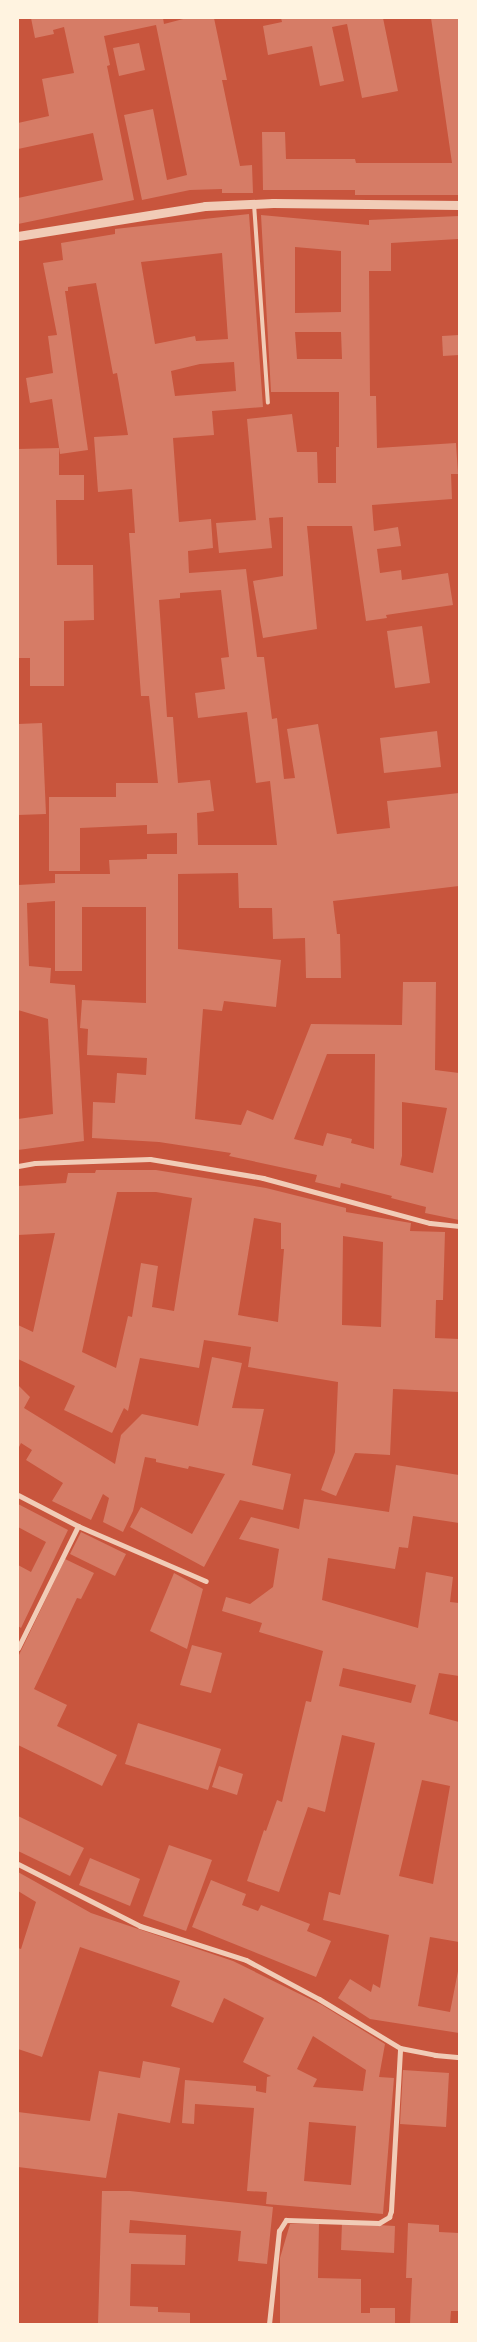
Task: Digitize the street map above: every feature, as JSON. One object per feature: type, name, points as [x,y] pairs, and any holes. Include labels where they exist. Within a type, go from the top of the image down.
[{"type":"street","points":[[18,236],[205,206],[254,204],[460,205]]},
{"type":"street","points":[[18,1166],[150,1159],[263,1178],[430,1222],[460,1226]]},
{"type":"street","points":[[18,1495],[78,1526],[206,1582]]},
{"type":"street","points":[[18,1648],[78,1526]]},
{"type":"street","points":[[18,1864],[140,1926],[246,1960],[318,1999],[400,2048],[435,2056],[460,2056]]},
{"type":"street","points":[[269,2324],[279,2231],[286,2220],[379,2223],[389,2217],[391,2211],[400,2048]]},
{"type":"lane","points":[[254,204],[268,403]]},
{"type":"building","points":[[31,18],[163,18],[164,24],[187,18],[214,18],[227,80],[222,80],[240,166],[252,165],[253,193],[222,193],[222,189],[190,190],[142,200],[124,115],[153,109],[167,180],[187,175],[156,25],[104,36],[110,65],[107,66],[134,200],[18,224],[18,198],[103,180],[93,133],[18,149],[18,123],[49,116],[42,79],[74,73],[64,27],[53,30],[54,34],[35,38]]},
{"type":"building","points":[[281,18],[383,18],[398,91],[362,98],[347,24],[332,27],[344,81],[320,86],[312,46],[268,55],[263,26],[282,22]]},
{"type":"building","points":[[431,18],[459,18],[459,195],[355,195],[355,190],[263,190],[262,132],[285,132],[286,159],[355,159],[356,163],[452,163]]},
{"type":"building","points":[[139,43],[145,70],[119,76],[113,48]]},
{"type":"building","points":[[249,214],[263,407],[212,411],[214,435],[173,438],[179,522],[211,519],[213,548],[188,551],[189,573],[246,569],[257,657],[264,657],[272,719],[277,718],[284,779],[295,778],[287,729],[318,724],[337,834],[390,828],[387,801],[459,793],[459,886],[333,901],[337,934],[340,934],[341,978],[306,978],[305,938],[273,939],[272,908],[239,908],[238,873],[178,874],[178,949],[281,960],[276,1007],[224,1001],[222,1011],[203,1009],[195,1119],[241,1125],[247,1110],[273,1120],[311,1024],[402,1025],[403,982],[436,982],[435,1070],[459,1073],[459,1220],[425,1213],[426,1207],[391,1198],[392,1196],[341,1183],[340,1188],[315,1182],[317,1175],[229,1156],[231,1153],[159,1142],[92,1138],[93,1102],[115,1103],[117,1073],[146,1075],[147,1058],[87,1055],[88,1029],[80,1028],[82,1000],[146,1003],[146,907],[82,907],[82,971],[55,971],[55,901],[27,903],[29,966],[51,968],[50,983],[75,985],[84,1141],[18,1150],[18,1119],[53,1114],[48,1019],[18,1010],[18,885],[55,883],[55,874],[110,874],[109,860],[147,859],[147,854],[177,854],[177,833],[147,834],[147,825],[80,828],[80,871],[49,871],[49,797],[116,797],[116,783],[158,783],[149,696],[141,696],[129,533],[135,533],[132,489],[98,492],[94,437],[128,435],[117,373],[113,374],[96,283],[68,287],[68,291],[65,291],[88,450],[60,454],[52,399],[30,403],[26,378],[53,373],[48,336],[57,335],[43,263],[63,260],[61,243],[115,234],[115,229]],"holes":[[[222,253],[228,339],[196,341],[195,336],[155,344],[141,262]],[[234,362],[236,391],[175,396],[171,371],[200,364]],[[221,590],[229,657],[221,658],[225,689],[195,693],[198,718],[247,712],[256,783],[270,781],[277,845],[198,845],[197,813],[214,811],[210,780],[178,783],[173,717],[167,717],[159,600],[180,598],[180,593]],[[327,1054],[375,1054],[374,1149],[351,1143],[352,1139],[327,1133],[323,1146],[294,1139]],[[402,1102],[447,1108],[433,1173],[400,1165],[402,1156]]]},
{"type":"building","points":[[261,215],[369,225],[369,220],[459,216],[459,246],[458,239],[391,243],[391,271],[369,271],[370,396],[376,396],[377,448],[456,443],[458,474],[451,474],[452,499],[372,505],[374,531],[398,527],[401,546],[377,549],[380,573],[401,570],[402,580],[448,573],[453,605],[386,615],[387,618],[366,621],[352,526],[307,526],[317,629],[263,638],[253,581],[283,576],[283,517],[269,518],[272,548],[219,553],[216,523],[256,520],[247,419],[292,414],[297,452],[317,452],[318,483],[336,483],[336,447],[339,447],[339,392],[271,392]],"holes":[[[295,247],[341,251],[341,312],[295,313]],[[295,332],[341,332],[342,359],[297,359]]]},
{"type":"building","points":[[459,335],[459,355],[443,356],[442,336]]},
{"type":"building","points":[[59,448],[59,475],[84,475],[84,500],[56,500],[57,565],[93,565],[94,620],[64,621],[64,686],[30,686],[30,658],[18,658],[18,449]]},
{"type":"building","points":[[422,626],[430,683],[395,688],[387,631]]},
{"type":"building","points":[[42,723],[46,814],[18,815],[18,724]]},
{"type":"building","points":[[437,731],[441,767],[384,773],[380,738]]},
{"type":"building","points":[[96,1170],[156,1170],[266,1188],[346,1208],[346,1212],[411,1223],[410,1231],[445,1232],[443,1300],[436,1300],[435,1338],[459,1339],[459,1392],[393,1389],[390,1455],[355,1453],[336,1496],[321,1490],[335,1452],[338,1382],[248,1367],[251,1347],[204,1340],[199,1368],[140,1358],[128,1411],[124,1408],[112,1433],[64,1410],[75,1386],[18,1359],[18,1325],[33,1332],[55,1233],[18,1235],[18,1186],[66,1183],[68,1173],[95,1173]],"holes":[[[117,1192],[156,1192],[192,1198],[174,1311],[152,1307],[158,1266],[141,1263],[132,1317],[128,1316],[116,1368],[82,1352]],[[254,1218],[281,1223],[281,1249],[284,1249],[278,1322],[238,1315]],[[343,1236],[383,1242],[381,1327],[342,1325]]]},
{"type":"building","points":[[212,1357],[242,1363],[232,1408],[264,1409],[252,1465],[291,1474],[283,1510],[240,1500],[204,1567],[130,1527],[141,1507],[192,1534],[225,1474],[189,1466],[188,1469],[156,1462],[156,1459],[145,1457],[133,1511],[123,1532],[103,1522],[109,1498],[103,1494],[91,1520],[52,1501],[63,1483],[26,1460],[32,1450],[21,1443],[18,1449],[18,1385],[30,1397],[24,1408],[115,1464],[121,1435],[142,1414],[198,1426]]},
{"type":"building","points":[[396,1465],[459,1475],[459,1523],[413,1516],[408,1548],[399,1547],[395,1569],[328,1558],[322,1600],[418,1628],[426,1572],[453,1577],[450,1602],[459,1603],[459,1676],[439,1673],[429,1714],[459,1722],[459,1942],[430,1937],[418,2006],[450,2012],[459,1966],[459,2033],[370,2019],[338,1998],[350,1979],[371,1992],[373,1984],[380,1988],[389,1935],[323,1920],[329,1892],[340,1895],[375,1743],[342,1735],[325,1812],[308,1807],[279,1892],[247,1881],[264,1830],[266,1831],[277,1800],[282,1802],[306,1701],[311,1702],[323,1651],[259,1632],[262,1623],[222,1611],[226,1597],[250,1604],[273,1587],[279,1549],[239,1539],[251,1517],[299,1529],[304,1499],[389,1512]],"holes":[[[343,1668],[416,1685],[411,1703],[339,1686]],[[422,1780],[450,1786],[433,1884],[399,1876]]]},
{"type":"building","points":[[18,1504],[68,1530],[21,1628],[18,1626],[18,1565],[31,1572],[46,1542],[18,1527]]},
{"type":"building","points":[[81,1532],[126,1554],[115,1576],[70,1554]]},
{"type":"building","points":[[65,1559],[94,1573],[81,1599],[77,1598],[34,1689],[67,1705],[57,1726],[117,1755],[102,1786],[18,1745],[18,1657]]},
{"type":"building","points":[[174,1573],[203,1589],[187,1649],[150,1631]]},
{"type":"building","points":[[192,1645],[222,1653],[211,1693],[180,1685]]},
{"type":"building","points":[[138,1723],[221,1749],[208,1790],[125,1764]]},
{"type":"building","points":[[219,1766],[243,1774],[237,1795],[212,1787]]},
{"type":"building","points":[[18,1816],[84,1848],[70,1876],[18,1851]]},
{"type":"building","points":[[169,1845],[212,1860],[186,1931],[143,1916]]},
{"type":"building","points":[[90,1858],[140,1879],[130,1906],[79,1885]]},
{"type":"building","points":[[18,1872],[91,1913],[233,1961],[322,2005],[385,2044],[379,2077],[394,2078],[383,2214],[266,2204],[267,2192],[247,2191],[254,2108],[195,2104],[194,2124],[182,2123],[185,2080],[256,2086],[256,2091],[266,2093],[267,2077],[271,2076],[243,2062],[264,2018],[224,1998],[213,2023],[171,2006],[180,1981],[80,1947],[42,2057],[18,2049],[18,1948],[21,1949],[36,1902],[18,1891]],"holes":[[[313,2036],[366,2070],[363,2091],[313,2087],[317,2079],[297,2069]],[[309,2122],[356,2126],[351,2185],[304,2181]]]},
{"type":"building","points":[[211,1880],[246,1894],[242,1905],[258,1911],[261,1905],[310,1924],[307,1931],[331,1941],[316,1977],[192,1927]]},
{"type":"building","points":[[143,2061],[180,2068],[170,2123],[118,2113],[106,2178],[18,2167],[18,2112],[90,2121],[99,2071],[140,2078]]},
{"type":"building","points":[[403,2070],[449,2073],[446,2127],[400,2124]]},
{"type":"building","points":[[102,2191],[130,2191],[273,2207],[267,2264],[238,2261],[241,2231],[130,2220],[129,2233],[186,2235],[185,2265],[131,2264],[130,2306],[158,2307],[158,2312],[190,2313],[190,2324],[98,2324]]},
{"type":"building","points":[[342,2223],[395,2226],[394,2253],[341,2250]]},
{"type":"building","points":[[408,2223],[439,2225],[439,2232],[459,2233],[459,2311],[451,2311],[450,2324],[410,2324],[412,2278],[406,2278]]},
{"type":"building","points":[[290,2224],[319,2224],[318,2278],[361,2279],[361,2313],[370,2313],[370,2308],[395,2308],[395,2324],[280,2324],[280,2258]]}]
